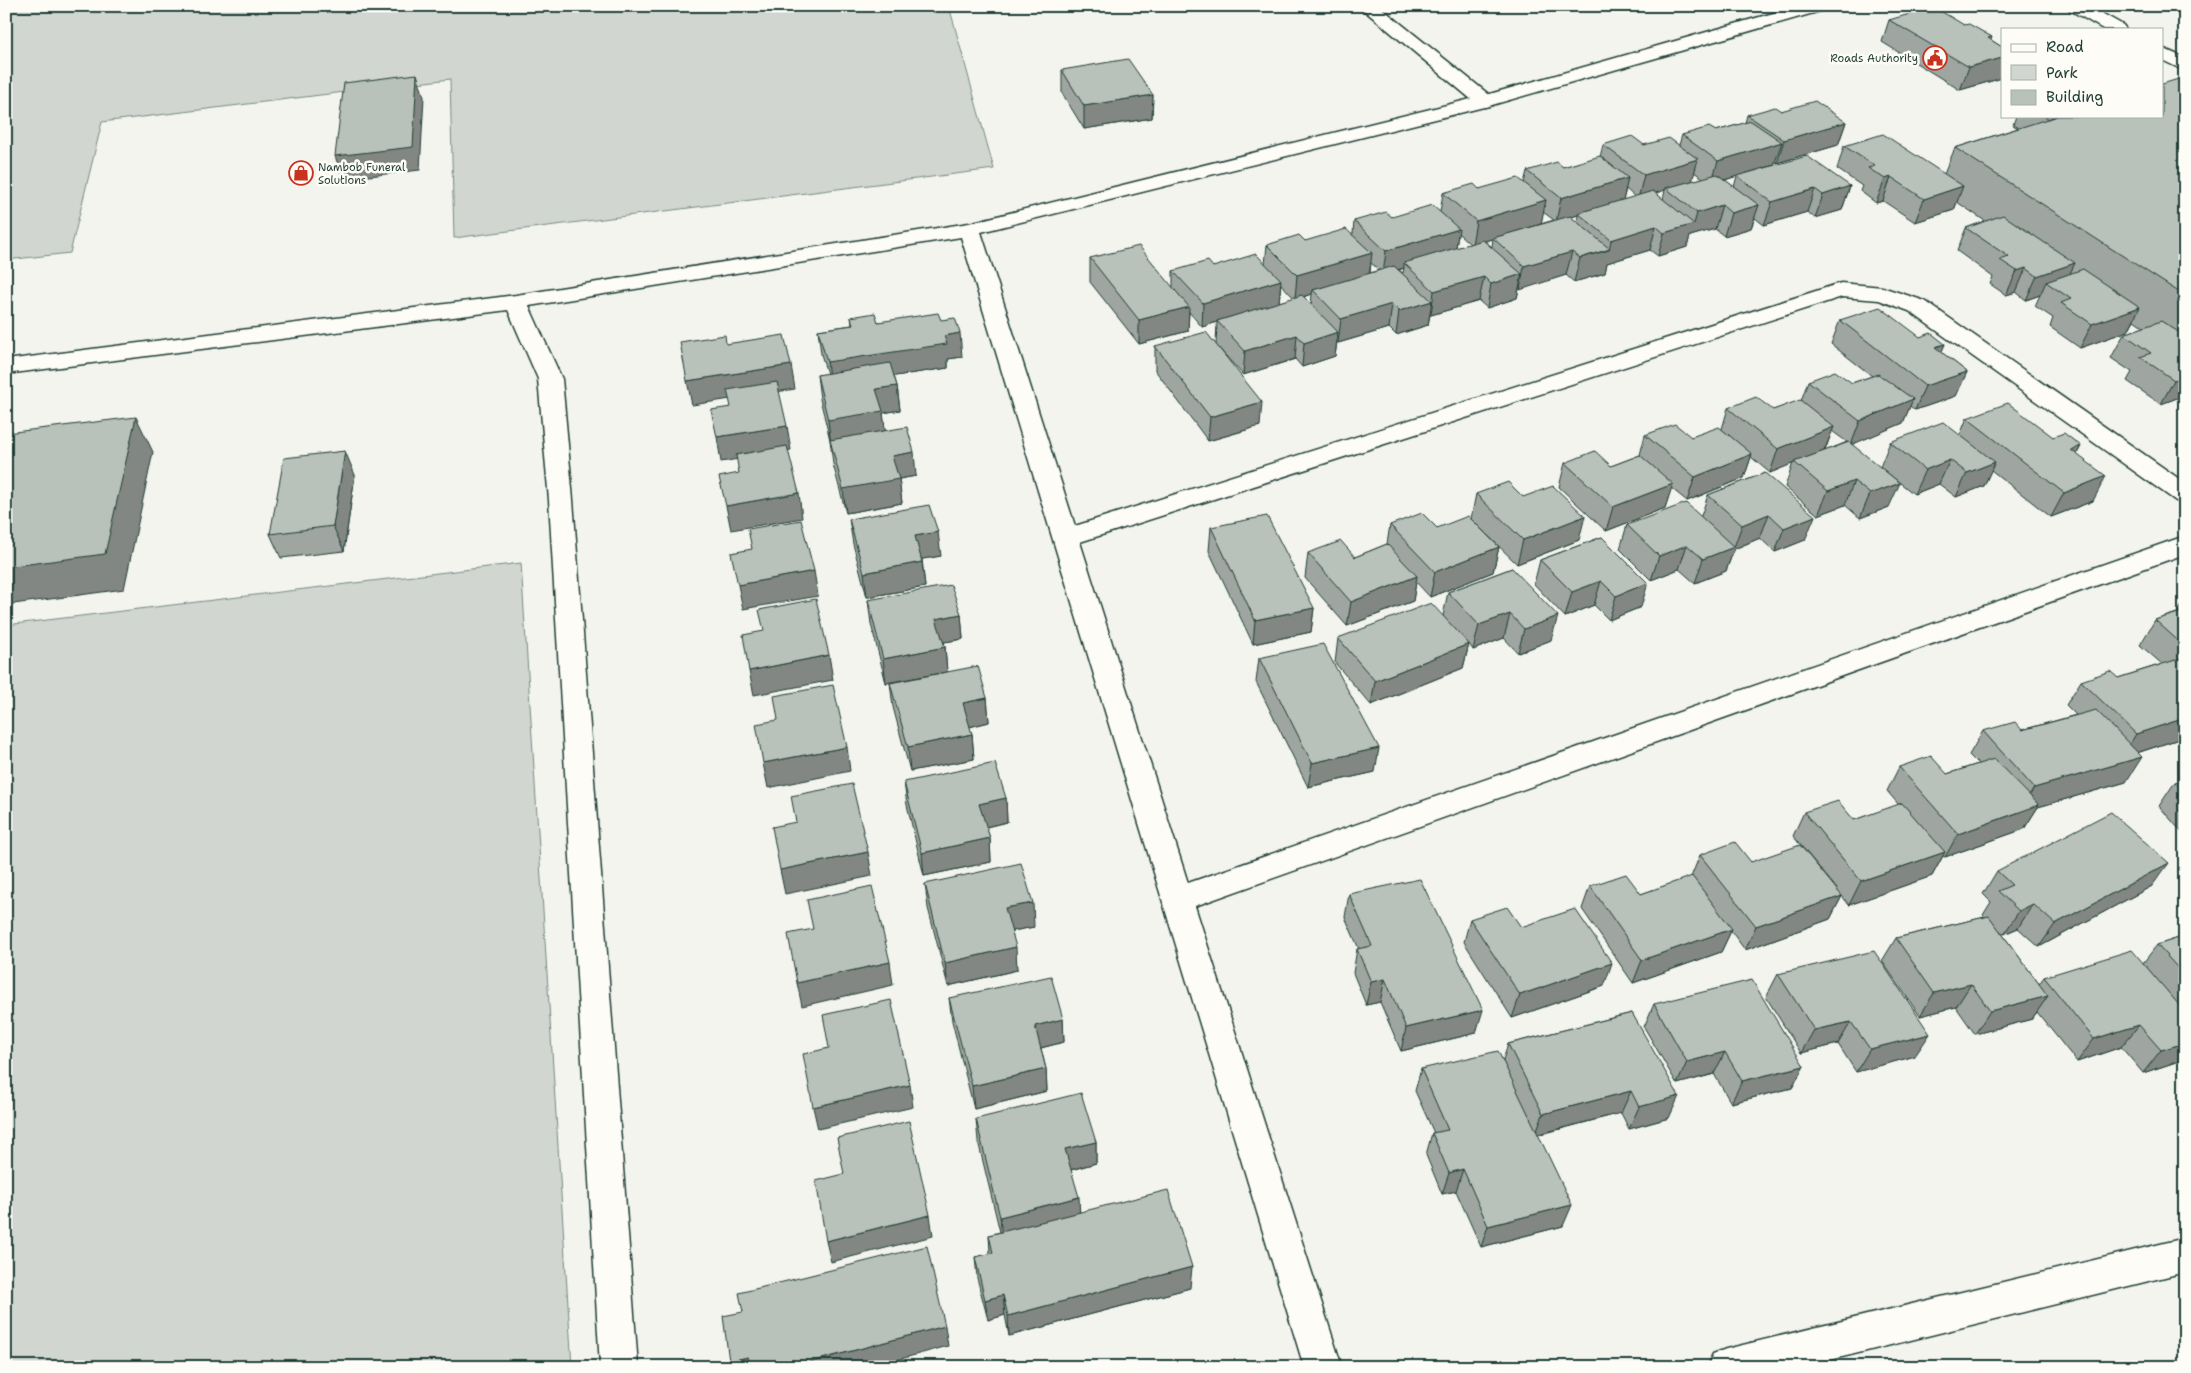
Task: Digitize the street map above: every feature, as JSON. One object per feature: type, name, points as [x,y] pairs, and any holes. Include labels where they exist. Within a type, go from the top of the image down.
[{"type":"street","points":[[1368,6],[1485,101]]},
{"type":"street","points":[[6,367],[516,302],[969,229],[1485,101],[1818,6]]},
{"type":"street","points":[[2076,6],[2115,28]]},
{"type":"street","points":[[2164,54],[2185,65]]},
{"type":"street","points":[[969,229],[1067,537],[1177,900],[1323,1367]]},
{"type":"street","points":[[1067,537],[1841,290],[1882,294],[1917,306],[2185,495]]},
{"type":"street","points":[[516,302],[550,378],[561,500],[619,1367]]},
{"type":"street","points":[[1177,900],[2185,545]]},
{"type":"street","points":[[1726,1367],[2185,1255]]},
{"type":"green space","points":[[6,6],[949,6],[994,169],[454,238],[450,79],[102,122],[70,253],[6,260]]},
{"type":"green space","points":[[521,563],[572,1367],[6,1367],[6,625]]},
{"type":"building","points":[[1934,7],[1964,25],[1969,24],[1992,37],[1988,38],[2001,46],[2001,58],[1969,67],[1889,20]]},
{"type":"building","points":[[1128,59],[1153,95],[1084,106],[1062,70]]},
{"type":"building","points":[[417,74],[413,147],[335,156],[344,83]]},
{"type":"building","points":[[2185,77],[2185,296],[1955,148],[2051,118],[2164,118],[2164,83]]},
{"type":"building","points":[[1815,101],[1846,122],[1784,140],[1747,115],[1775,107],[1781,111]]},
{"type":"building","points":[[1751,121],[1782,142],[1718,161],[1682,135],[1709,127],[1716,131]]},
{"type":"building","points":[[1883,134],[1963,186],[1924,199],[1891,177],[1885,179],[1868,168],[1875,166],[1844,146]]},
{"type":"building","points":[[1632,136],[1644,145],[1669,138],[1698,159],[1644,175],[1603,145]]},
{"type":"building","points":[[1600,156],[1628,178],[1561,198],[1527,171],[1557,162],[1563,167]]},
{"type":"building","points":[[1807,156],[1850,186],[1823,195],[1815,189],[1772,202],[1737,176]]},
{"type":"building","points":[[1717,174],[1759,205],[1731,213],[1722,205],[1697,213],[1666,188]]},
{"type":"building","points":[[1518,178],[1546,200],[1476,221],[1443,193],[1474,184],[1479,189]]},
{"type":"building","points":[[1653,191],[1694,224],[1664,233],[1656,226],[1611,240],[1578,213]]},
{"type":"building","points":[[1432,205],[1459,229],[1386,251],[1354,221],[1386,212],[1392,217]]},
{"type":"building","points":[[2003,215],[2075,263],[2037,276],[2026,268],[2017,271],[2000,260],[2009,257],[1966,228]]},
{"type":"building","points":[[1570,216],[1610,249],[1580,258],[1572,252],[1524,266],[1493,238]]},
{"type":"building","points":[[1346,229],[1372,253],[1297,275],[1267,245],[1299,235],[1305,241]]},
{"type":"building","points":[[1483,240],[1522,274],[1491,284],[1484,277],[1434,291],[1404,263]]},
{"type":"building","points":[[1139,246],[1189,307],[1139,320],[1090,258]]},
{"type":"building","points":[[1256,254],[1281,280],[1203,303],[1173,271],[1208,261],[1213,267]]},
{"type":"building","points":[[1394,266],[1432,301],[1399,311],[1392,304],[1341,319],[1313,290]]},
{"type":"building","points":[[2083,269],[2140,307],[2092,324],[2061,303],[2071,299],[2046,282]]},
{"type":"building","points":[[1302,295],[1338,332],[1304,343],[1297,335],[1245,351],[1217,321]]},
{"type":"building","points":[[1880,307],[1920,337],[1931,333],[1945,344],[1935,347],[1967,372],[1925,386],[1840,320]]},
{"type":"building","points":[[875,313],[878,322],[938,313],[941,320],[955,318],[960,333],[944,336],[947,344],[827,362],[818,330],[853,325],[851,317]]},
{"type":"building","points":[[2161,321],[2185,336],[2185,376],[2174,380],[2140,357],[2151,353],[2124,334]]},
{"type":"building","points":[[1206,332],[1262,402],[1210,417],[1155,346]]},
{"type":"building","points":[[725,335],[726,344],[784,335],[791,365],[687,381],[680,342]]},
{"type":"building","points":[[890,363],[897,386],[876,389],[883,411],[828,420],[817,375]]},
{"type":"building","points":[[1835,371],[1852,383],[1878,374],[1913,399],[1860,421],[1808,381]]},
{"type":"building","points":[[777,382],[787,426],[717,437],[711,410],[731,407],[727,390]]},
{"type":"building","points":[[1756,397],[1773,410],[1800,400],[1834,427],[1778,449],[1728,408]]},
{"type":"building","points":[[2008,403],[2053,437],[2064,433],[2081,446],[2071,450],[2106,476],[2064,493],[1967,418]]},
{"type":"building","points":[[136,417],[105,554],[6,567],[6,433]]},
{"type":"building","points":[[1943,422],[1995,462],[1967,473],[1950,460],[1925,470],[1890,442]]},
{"type":"building","points":[[1675,424],[1691,437],[1719,427],[1752,454],[1695,477],[1645,435]]},
{"type":"building","points":[[907,427],[914,452],[892,456],[899,479],[843,489],[830,440]]},
{"type":"building","points":[[1849,442],[1900,483],[1870,494],[1854,481],[1828,491],[1794,462]]},
{"type":"building","points":[[787,446],[799,493],[726,506],[719,477],[739,473],[736,455]]},
{"type":"building","points":[[345,451],[333,526],[270,534],[284,458]]},
{"type":"building","points":[[1595,451],[1611,466],[1640,455],[1673,484],[1613,507],[1565,463]]},
{"type":"building","points":[[1765,473],[1815,516],[1784,528],[1769,514],[1742,525],[1708,495]]},
{"type":"building","points":[[1508,482],[1523,497],[1553,486],[1585,516],[1523,540],[1476,494]]},
{"type":"building","points":[[1686,503],[1734,547],[1703,559],[1687,545],[1659,556],[1627,525]]},
{"type":"building","points":[[929,505],[938,532],[915,536],[922,562],[864,573],[849,519]]},
{"type":"building","points":[[1422,513],[1437,528],[1468,516],[1499,547],[1435,572],[1390,525]]},
{"type":"building","points":[[1267,516],[1314,608],[1255,620],[1211,527]]},
{"type":"building","points":[[801,520],[814,571],[738,585],[731,553],[752,549],[748,529]]},
{"type":"building","points":[[1602,537],[1648,583],[1616,596],[1601,581],[1572,592],[1540,560]]},
{"type":"building","points":[[1341,541],[1355,557],[1387,544],[1417,576],[1351,602],[1308,553]]},
{"type":"building","points":[[1512,568],[1558,616],[1524,629],[1510,614],[1479,625],[1448,592]]},
{"type":"building","points":[[951,585],[961,614],[936,619],[945,647],[883,659],[868,600]]},
{"type":"building","points":[[816,599],[829,655],[749,671],[743,635],[764,631],[759,610]]},
{"type":"building","points":[[1431,603],[1469,644],[1375,681],[1338,638]]},
{"type":"building","points":[[2185,611],[2185,647],[2155,620]]},
{"type":"building","points":[[1323,644],[1379,748],[1312,763],[1259,658]]},
{"type":"building","points":[[2185,657],[2185,718],[2136,734],[2081,681],[2110,671],[2118,678]]},
{"type":"building","points":[[978,666],[987,698],[963,703],[972,734],[908,747],[890,683]]},
{"type":"building","points":[[833,685],[847,747],[763,763],[756,724],[778,720],[774,696]]},
{"type":"building","points":[[2096,710],[2142,757],[2034,788],[1983,731],[2015,722],[2022,730]]},
{"type":"building","points":[[1931,756],[1947,774],[1994,759],[2039,805],[1958,834],[1899,767]]},
{"type":"building","points":[[995,763],[1006,798],[979,804],[990,838],[922,853],[904,782]]},
{"type":"building","points":[[2185,780],[2185,793],[2175,782]]},
{"type":"building","points":[[852,784],[868,852],[780,870],[772,827],[796,822],[791,796]]},
{"type":"building","points":[[1838,801],[1854,820],[1902,803],[1945,852],[1861,881],[1804,812]]},
{"type":"building","points":[[2111,812],[2169,863],[2055,924],[2033,904],[2019,911],[1998,891],[2012,885],[1997,871]]},
{"type":"building","points":[[1735,842],[1751,862],[1800,845],[1842,896],[1756,926],[1700,855]]},
{"type":"building","points":[[1021,863],[1033,903],[1005,908],[1016,947],[945,963],[925,884]]},
{"type":"building","points":[[1626,874],[1641,894],[1692,876],[1732,929],[1642,960],[1590,886]]},
{"type":"building","points":[[1420,879],[1483,1010],[1406,1028],[1385,979],[1371,982],[1357,949],[1372,946],[1349,894]]},
{"type":"building","points":[[872,886],[890,962],[797,983],[788,934],[813,929],[807,900]]},
{"type":"building","points":[[1507,907],[1521,927],[1575,909],[1612,963],[1520,995],[1470,919]]},
{"type":"building","points":[[1989,916],[2048,996],[1990,1011],[1971,984],[1934,993],[1896,938]]},
{"type":"building","points":[[2185,936],[2185,976],[2157,945]]},
{"type":"building","points":[[2132,950],[2185,1012],[2185,1043],[2161,1050],[2139,1025],[2094,1039],[2044,977]]},
{"type":"building","points":[[1874,951],[1930,1034],[1870,1049],[1851,1022],[1814,1030],[1778,974]]},
{"type":"building","points":[[1051,976],[1063,1019],[1035,1026],[1046,1069],[972,1086],[949,998]]},
{"type":"building","points":[[1752,980],[1804,1066],[1742,1081],[1725,1052],[1687,1062],[1654,1004]]},
{"type":"building","points":[[891,1000],[910,1085],[813,1107],[803,1054],[829,1048],[823,1015]]},
{"type":"building","points":[[1632,1013],[1679,1096],[1639,1107],[1631,1091],[1543,1114],[1508,1044]]},
{"type":"building","points":[[1498,1051],[1572,1205],[1488,1226],[1463,1169],[1449,1173],[1432,1133],[1448,1130],[1421,1069]]},
{"type":"building","points":[[1081,1093],[1096,1142],[1065,1149],[1079,1197],[1000,1217],[976,1119]]},
{"type":"building","points":[[909,1121],[930,1215],[826,1241],[816,1181],[844,1174],[837,1138]]},
{"type":"building","points":[[1168,1190],[1192,1267],[1008,1316],[1003,1295],[985,1300],[975,1257],[993,1253],[989,1235]]},
{"type":"building","points":[[927,1246],[945,1326],[792,1367],[750,1367],[748,1357],[729,1361],[723,1316],[743,1312],[739,1293]]},
{"type":"place","name":"Roads Authority","points":[[1935,58]]},
{"type":"place","name":"Nambob Funeral Solutions","points":[[301,173]]}]
